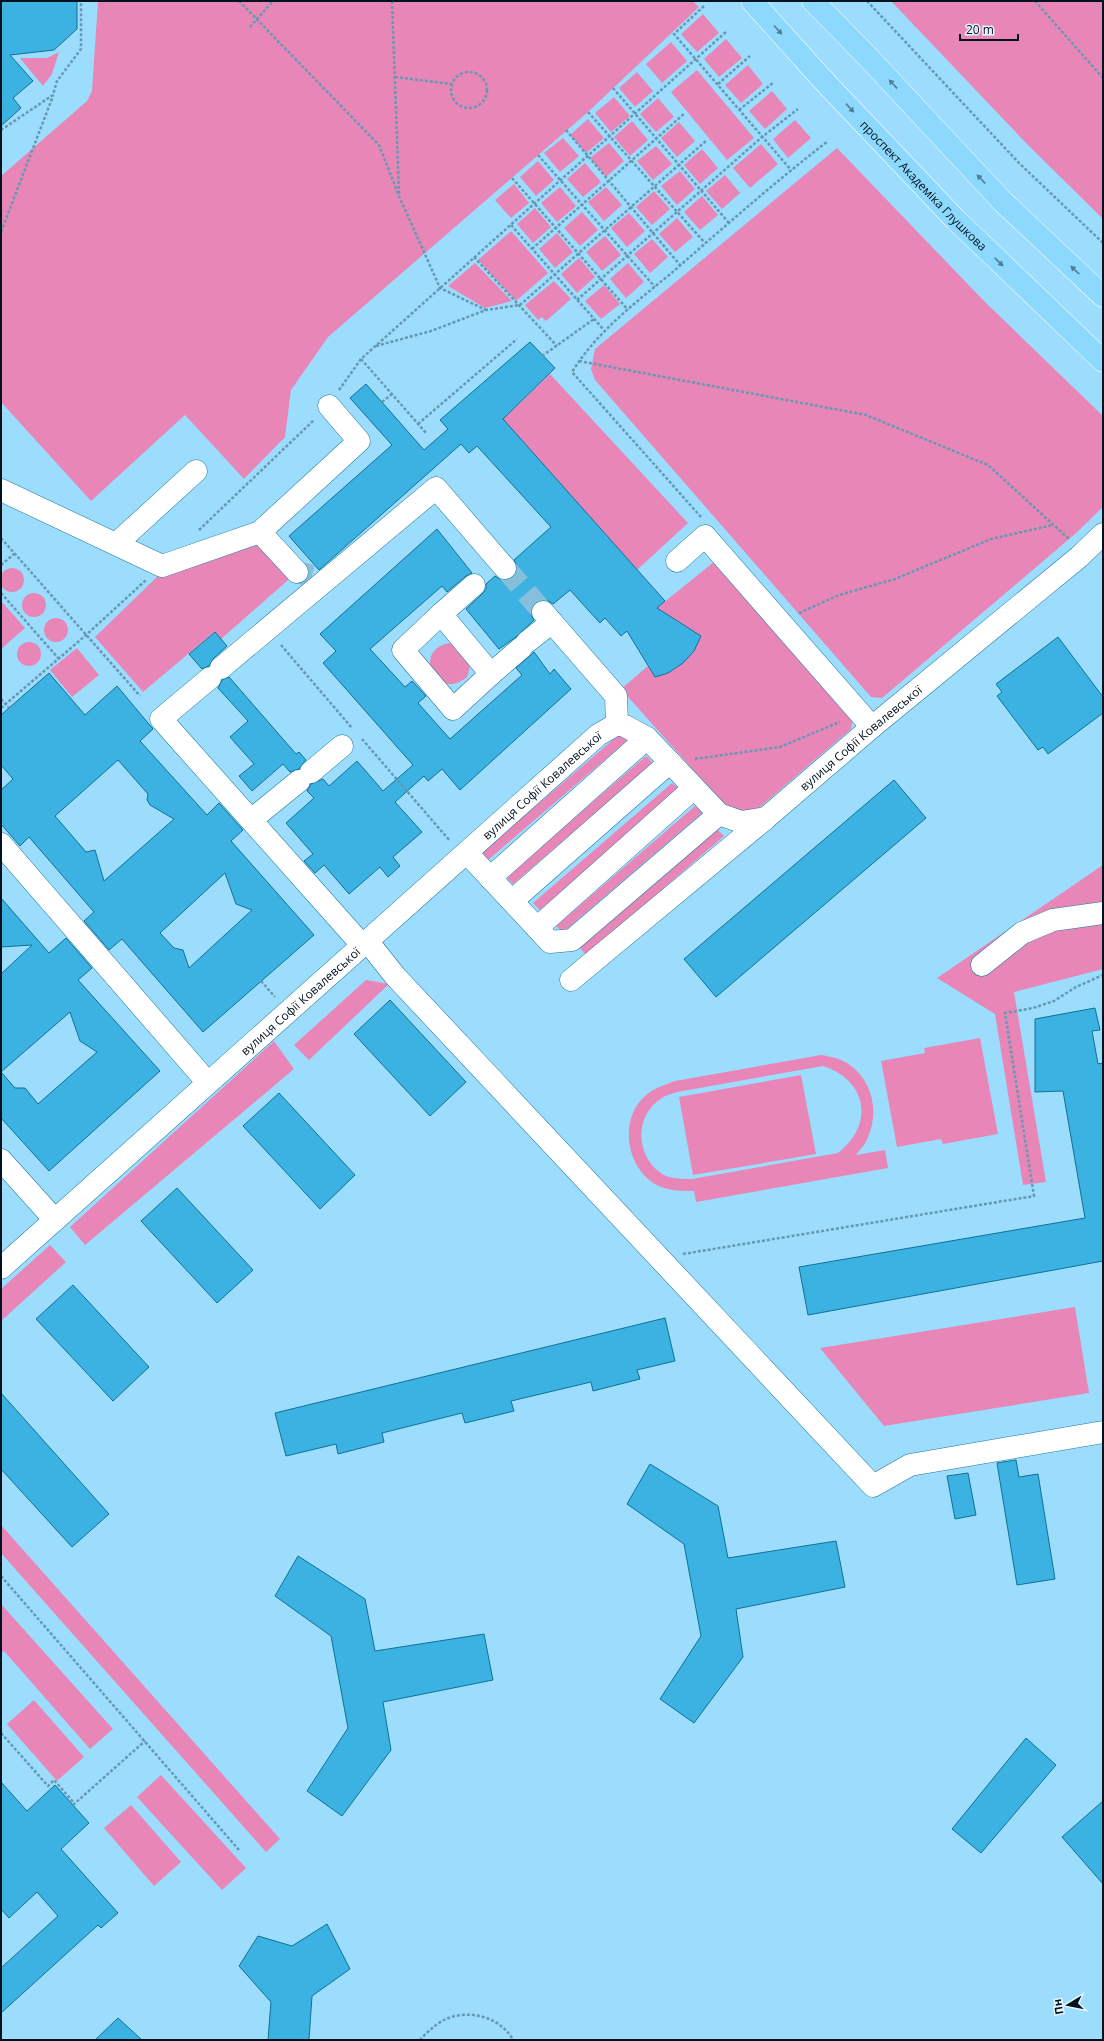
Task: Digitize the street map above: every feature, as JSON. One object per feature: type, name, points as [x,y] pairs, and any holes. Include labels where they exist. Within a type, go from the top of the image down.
[{"type":"highway","name":"проспект Академіка Глушкова","points":[[752,1],[823,80],[954,219],[1103,361]]},
{"type":"highway","points":[[813,1],[865,54],[1003,202],[1103,296]]},
{"type":"street","points":[[1,490],[162,566],[260,532],[359,441],[329,406]]},
{"type":"street","points":[[116,544],[196,471]]},
{"type":"street","points":[[766,818],[741,822],[719,814],[647,738],[625,726],[617,724],[616,696],[548,617],[524,645],[453,709],[403,650],[476,583],[503,565],[436,488],[312,576],[268,629],[161,719],[365,944],[873,1486],[910,1465],[1103,1432]]},
{"type":"street","points":[[260,532],[312,576]]},
{"type":"street","name":"вулиця Софії Ковалевської","points":[[571,980],[766,818],[867,721],[1079,557],[1103,534]]},
{"type":"street","points":[[677,561],[705,536],[867,721]]},
{"type":"street","points":[[441,614],[491,674]]},
{"type":"street","name":"вулиця Софії Ковалевської","points":[[1,1268],[598,735],[617,724]]},
{"type":"street","points":[[251,820],[352,738]]},
{"type":"street","points":[[490,878],[647,738]]},
{"type":"street","points":[[512,901],[670,762]]},
{"type":"street","points":[[536,928],[694,788]]},
{"type":"street","points":[[467,853],[550,942],[572,940],[719,814]]},
{"type":"street","points":[[1,833],[76,916]]},
{"type":"street","points":[[1,844],[208,1083]]},
{"type":"street","points":[[982,965],[1022,933],[1053,920],[1103,913]]},
{"type":"street","points":[[1,1160],[55,1220]]},
{"type":"path","points":[[1,232],[57,81],[81,49],[81,1]]},
{"type":"path","points":[[239,1],[379,145],[399,196],[440,288],[486,310]]},
{"type":"path","points":[[250,27],[273,1]]},
{"type":"path","points":[[392,1],[399,196]]},
{"type":"path","points":[[867,1],[1019,163],[1103,243]]},
{"type":"path","points":[[1035,1],[1103,78]]},
{"type":"path","points":[[704,6],[674,34],[791,170]]},
{"type":"path","points":[[195,534],[329,406],[361,359],[726,31]]},
{"type":"path","points":[[718,84],[750,56]]},
{"type":"path","points":[[470,71],[476,72],[485,81],[487,92],[482,103],[477,106],[465,108],[455,102],[452,97],[451,84],[458,74],[470,71]]},
{"type":"path","points":[[395,77],[451,84]]},
{"type":"path","points":[[740,110],[774,82]]},
{"type":"path","points":[[612,88],[702,190],[729,223]]},
{"type":"path","points":[[1,130],[53,95]]},
{"type":"path","points":[[577,300],[762,137],[798,108]]},
{"type":"path","points":[[588,112],[705,243]]},
{"type":"path","points":[[532,249],[685,114]]},
{"type":"path","points":[[566,130],[680,265]]},
{"type":"path","points":[[375,346],[431,331],[486,310],[520,305],[707,140]]},
{"type":"path","points":[[572,372],[604,330],[791,170],[828,142]]},
{"type":"path","points":[[538,155],[655,287]]},
{"type":"path","points":[[512,178],[628,310]]},
{"type":"path","points":[[511,225],[604,330]]},
{"type":"path","points":[[474,258],[520,305],[557,346]]},
{"type":"path","points":[[542,356],[594,319]]},
{"type":"path","points":[[418,424],[517,339]]},
{"type":"path","points":[[361,359],[427,434]]},
{"type":"path","points":[[579,361],[866,415],[988,465],[1072,542]]},
{"type":"path","points":[[382,402],[392,394]]},
{"type":"path","points":[[797,615],[839,595],[895,579],[991,539],[1053,525]]},
{"type":"path","points":[[1,538],[140,696]]},
{"type":"path","points":[[1,565],[14,554]]},
{"type":"path","points":[[1,708],[86,636],[162,566]]},
{"type":"path","points":[[1,593],[59,659]]},
{"type":"path","points":[[268,629],[352,738],[447,838]]},
{"type":"path","points":[[1,699],[9,708]]},
{"type":"path","points":[[694,759],[780,746],[867,721]]},
{"type":"path","points":[[680,1254],[1034,1196],[1005,1013],[1033,1008],[1054,1001],[1076,987],[1103,975]]},
{"type":"path","points":[[261,981],[278,1002]]},
{"type":"path","points":[[1,1576],[239,1850]]},
{"type":"path","points":[[1,1733],[48,1786],[54,1780],[74,1804],[144,1741]]},
{"type":"path","points":[[420,2040],[444,2020],[459,2015],[479,2016],[495,2021],[508,2031],[513,2040]]},
{"type":"shaded area","points":[[98,1],[693,1],[699,7],[588,112],[328,337],[291,390],[285,437],[244,479],[185,415],[91,501],[1,402],[1,176],[87,101],[92,91]]},
{"type":"shaded area","points":[[891,1],[1103,1],[1103,219],[1028,145]]},
{"type":"shaded area","points":[[703,14],[719,33],[697,52],[681,34]]},
{"type":"shaded area","points":[[726,39],[742,58],[719,77],[704,59]]},
{"type":"shaded area","points":[[671,42],[687,61],[662,83],[646,64]]},
{"type":"shaded area","points":[[59,52],[52,74],[43,86],[20,58],[47,58]]},
{"type":"shaded area","points":[[748,65],[763,84],[741,103],[725,85]]},
{"type":"shaded area","points":[[697,70],[754,138],[727,160],[671,92]]},
{"type":"shaded area","points":[[637,72],[653,91],[635,107],[619,88]]},
{"type":"shaded area","points":[[772,91],[787,109],[765,129],[749,111]]},
{"type":"shaded area","points":[[614,97],[630,116],[611,132],[595,113]]},
{"type":"shaded area","points":[[658,98],[674,117],[656,132],[640,114]]},
{"type":"shaded area","points":[[588,119],[604,138],[586,153],[570,135]]},
{"type":"shaded area","points":[[795,120],[811,138],[788,158],[773,139]]},
{"type":"shaded area","points":[[632,121],[648,140],[630,156],[614,137]]},
{"type":"shaded area","points":[[679,122],[695,141],[677,157],[661,138]]},
{"type":"shaded area","points":[[563,138],[579,156],[560,172],[544,153]]},
{"type":"shaded area","points":[[609,143],[624,161],[606,177],[590,158]]},
{"type":"shaded area","points":[[761,144],[778,164],[750,188],[733,168]]},
{"type":"shaded area","points":[[656,146],[672,164],[653,180],[637,161]]},
{"type":"shaded area","points":[[837,148],[983,300],[1103,416],[1103,507],[1075,534],[882,698],[871,697],[595,380],[591,369],[595,349]]},
{"type":"shaded area","points":[[702,149],[718,168],[700,184],[684,165]]},
{"type":"shaded area","points":[[538,161],[554,180],[536,196],[520,177]]},
{"type":"shaded area","points":[[585,163],[601,182],[583,197],[567,179]]},
{"type":"shaded area","points":[[680,171],[695,189],[677,205],[661,186]]},
{"type":"shaded area","points":[[725,175],[740,193],[722,209],[706,191]]},
{"type":"shaded area","points":[[514,184],[529,203],[511,218],[495,200]]},
{"type":"shaded area","points":[[560,187],[576,206],[557,222],[541,203]]},
{"type":"shaded area","points":[[606,187],[622,205],[604,221],[588,202]]},
{"type":"shaded area","points":[[654,191],[670,209],[652,225],[636,207]]},
{"type":"shaded area","points":[[702,196],[718,215],[700,230],[684,212]]},
{"type":"shaded area","points":[[535,208],[551,227],[533,243],[517,224]]},
{"type":"shaded area","points":[[582,212],[598,230],[580,246],[564,228]]},
{"type":"shaded area","points":[[629,213],[645,231],[627,247],[611,228]]},
{"type":"shaded area","points":[[677,218],[693,237],[675,252],[659,234]]},
{"type":"shaded area","points":[[511,231],[548,273],[516,301],[478,260]]},
{"type":"shaded area","points":[[557,233],[573,252],[555,268],[539,249]]},
{"type":"shaded area","points":[[605,236],[621,255],[602,271],[586,252]]},
{"type":"shaded area","points":[[652,239],[668,257],[650,273],[634,254]]},
{"type":"shaded area","points":[[579,258],[595,277],[577,293],[561,274]]},
{"type":"shaded area","points":[[475,263],[512,301],[485,308],[448,286]]},
{"type":"shaded area","points":[[628,263],[644,282],[626,298],[610,279]]},
{"type":"shaded area","points":[[554,281],[571,299],[546,321],[542,317],[538,320],[525,305]]},
{"type":"shaded area","points":[[604,285],[620,304],[601,319],[585,301]]},
{"type":"shaded area","points":[[550,374],[688,523],[637,570],[503,419]]},
{"type":"shaded area","points":[[263,543],[295,574],[221,639],[214,632],[143,692],[95,637],[162,572]]},
{"type":"shaded area","points":[[715,561],[853,717],[851,729],[754,812],[729,810],[621,689],[648,666],[655,677],[670,671],[683,662],[693,650],[701,636],[657,608]]},
{"type":"shaded area","points":[[12,568],[20,572],[24,580],[20,588],[12,592],[4,588],[0,580],[4,572]]},
{"type":"shaded area","points":[[34,593],[42,597],[46,605],[42,613],[34,617],[26,613],[22,605],[26,597]]},
{"type":"shaded area","points":[[1,601],[25,628],[1,649]]},
{"type":"shaded area","points":[[56,618],[64,622],[68,630],[64,638],[56,642],[48,638],[44,630],[48,622]]},
{"type":"shaded area","points":[[29,642],[37,646],[41,654],[37,662],[29,666],[21,662],[17,654],[21,646]]},
{"type":"shaded area","points":[[452,643],[471,663],[467,677],[455,683],[445,684],[437,679],[432,671],[430,662],[432,653],[440,646]]},
{"type":"shaded area","points":[[77,648],[99,675],[72,697],[50,670]]},
{"type":"shaded area","points":[[622,732],[629,739],[488,860],[481,853]]},
{"type":"shaded area","points":[[646,756],[653,763],[513,884],[506,877]]},
{"type":"shaded area","points":[[672,783],[679,789],[540,910],[533,903]]},
{"type":"shaded area","points":[[695,806],[702,813],[563,932],[556,926]]},
{"type":"shaded area","points":[[717,829],[724,836],[586,955],[580,948]]},
{"type":"shaded area","points":[[1103,865],[1103,969],[1014,992],[1046,1182],[1023,1185],[995,1014],[937,978]]},
{"type":"shaded area","points":[[366,980],[389,984],[309,1060],[294,1045]]},
{"type":"shaded area","points":[[980,1038],[998,1134],[943,1144],[941,1139],[897,1147],[881,1061],[925,1053],[924,1048]]},
{"type":"shaded area","points":[[274,1041],[294,1069],[85,1245],[70,1227]]},
{"type":"shaded area","points":[[821,1055],[839,1059],[850,1065],[865,1082],[873,1103],[872,1126],[866,1142],[856,1155],[885,1150],[888,1168],[696,1202],[694,1191],[669,1189],[661,1187],[649,1180],[640,1170],[634,1159],[630,1146],[629,1132],[631,1119],[636,1107],[645,1096],[652,1091],[675,1081]],"holes":[[[823,1066],[838,1073],[849,1081],[857,1092],[861,1104],[861,1116],[857,1129],[850,1142],[838,1153],[692,1179],[680,1179],[665,1176],[653,1166],[647,1157],[641,1136],[643,1125],[646,1115],[653,1105],[665,1096],[677,1092]]]},
{"type":"shaded area","points":[[801,1075],[816,1154],[693,1175],[679,1097]]},
{"type":"shaded area","points":[[50,1245],[66,1262],[1,1321],[1,1289]]},
{"type":"shaded area","points":[[1075,1307],[1089,1393],[884,1426],[820,1348]]},
{"type":"shaded area","points":[[1,1525],[280,1839],[266,1852],[1,1553]]},
{"type":"shaded area","points":[[1,1604],[113,1729],[90,1749],[4,1651],[1,1653]]},
{"type":"shaded area","points":[[34,1700],[84,1757],[57,1781],[7,1724]]},
{"type":"shaded area","points":[[161,1775],[246,1868],[222,1890],[137,1797]]},
{"type":"shaded area","points":[[131,1805],[181,1862],[154,1886],[104,1828]]},
{"type":"building","points":[[1,1],[77,1],[77,29],[54,50],[10,55],[33,81],[13,98],[21,108],[1,126]]},
{"type":"building","points":[[530,342],[555,368],[503,419],[665,601],[657,608],[701,636],[694,651],[683,663],[668,673],[655,677],[627,631],[621,636],[605,618],[600,623],[570,590],[553,604],[547,600],[535,602],[531,608],[531,615],[534,620],[516,637],[499,649],[466,609],[482,594],[486,589],[486,584],[495,576],[501,580],[507,580],[513,577],[517,572],[517,566],[514,560],[551,527],[477,446],[469,453],[461,444],[319,570],[289,536],[392,445],[350,398],[366,384],[424,450],[448,429],[440,420]]},
{"type":"building","points":[[437,529],[472,573],[466,576],[447,592],[442,586],[370,649],[405,687],[412,681],[426,696],[418,703],[450,739],[522,675],[516,668],[534,652],[550,674],[554,669],[571,689],[460,790],[442,769],[428,781],[424,776],[395,802],[422,832],[393,857],[400,866],[388,877],[380,867],[349,894],[324,865],[315,873],[304,861],[313,854],[286,823],[314,798],[307,791],[311,784],[323,779],[329,786],[357,761],[383,791],[413,765],[323,663],[336,651],[320,634]]},
{"type":"building","points":[[215,632],[227,646],[213,659],[209,666],[202,669],[189,654]]},
{"type":"building","points":[[1058,637],[1103,697],[1103,713],[1048,754],[1043,747],[1038,750],[997,696],[1002,692],[996,684]]},
{"type":"building","points":[[49,673],[85,715],[117,686],[153,729],[140,741],[207,815],[219,803],[243,830],[231,841],[314,935],[203,1032],[122,939],[109,950],[84,921],[94,912],[29,837],[20,846],[1,824],[1,790],[13,779],[1,765],[1,715]],"holes":[[[118,760],[148,794],[147,800],[150,805],[174,819],[104,881],[95,850],[86,852],[55,816]],[[225,873],[236,904],[252,910],[189,968],[183,950],[174,948],[160,933]]]},
{"type":"building","points":[[229,677],[296,754],[299,752],[306,760],[299,769],[290,772],[283,764],[252,791],[239,776],[254,764],[230,737],[248,721],[218,688],[222,680]]},
{"type":"building","points":[[894,780],[926,818],[716,997],[684,959]]},
{"type":"building","points":[[1,898],[49,953],[66,938],[92,968],[78,980],[160,1071],[49,1171],[1,1118],[1,1072],[1,974],[32,945],[1,947]],"holes":[[[70,1012],[80,1041],[97,1052],[38,1104],[25,1088],[15,1088],[1,1072]]]},
{"type":"building","points":[[390,1000],[466,1082],[430,1116],[354,1034]]},
{"type":"building","points":[[1095,1008],[1100,1030],[1092,1031],[1098,1064],[1103,1063],[1103,1261],[808,1315],[799,1267],[1085,1218],[1063,1091],[1035,1092],[1035,1019]]},
{"type":"building","points":[[279,1093],[355,1175],[320,1209],[243,1126]]},
{"type":"building","points":[[177,1188],[253,1270],[217,1303],[141,1221]]},
{"type":"building","points":[[73,1285],[149,1367],[113,1401],[36,1319]]},
{"type":"building","points":[[665,1318],[675,1361],[637,1370],[640,1379],[593,1391],[591,1382],[511,1401],[514,1411],[465,1423],[462,1413],[382,1433],[384,1442],[338,1454],[336,1444],[286,1456],[275,1413]]},
{"type":"building","points":[[1,1393],[109,1514],[72,1547],[1,1469]]},
{"type":"building","points":[[1016,1460],[1019,1477],[1038,1474],[1055,1579],[1017,1585],[997,1463]]},
{"type":"building","points":[[650,1464],[718,1506],[728,1558],[836,1541],[845,1587],[736,1609],[743,1657],[694,1723],[660,1699],[701,1636],[684,1544],[627,1504]]},
{"type":"building","points":[[968,1473],[976,1515],[955,1519],[947,1476]]},
{"type":"building","points":[[298,1556],[365,1599],[375,1651],[484,1634],[493,1680],[383,1702],[391,1750],[342,1816],[307,1791],[348,1728],[331,1636],[275,1596]]},
{"type":"building","points":[[1026,1738],[1056,1765],[981,1853],[952,1829]]},
{"type":"building","points":[[1,1782],[27,1811],[55,1785],[89,1823],[61,1849],[118,1913],[101,1928],[98,1925],[1,2013],[1,1968],[58,1916],[37,1892],[9,1918],[1,1909]]},
{"type":"building","points":[[1103,1801],[1103,1884],[1062,1837]]},
{"type":"building","points":[[327,1924],[350,1969],[312,1996],[309,2040],[268,2040],[271,2002],[239,1966],[258,1936],[292,1946]]},
{"type":"building","points":[[118,2018],[142,2040],[95,2040]]},
{"type":"tunnel","points":[[505,568],[543,612]]},
{"type":"tunnel","points":[[297,572],[312,576]]}]
